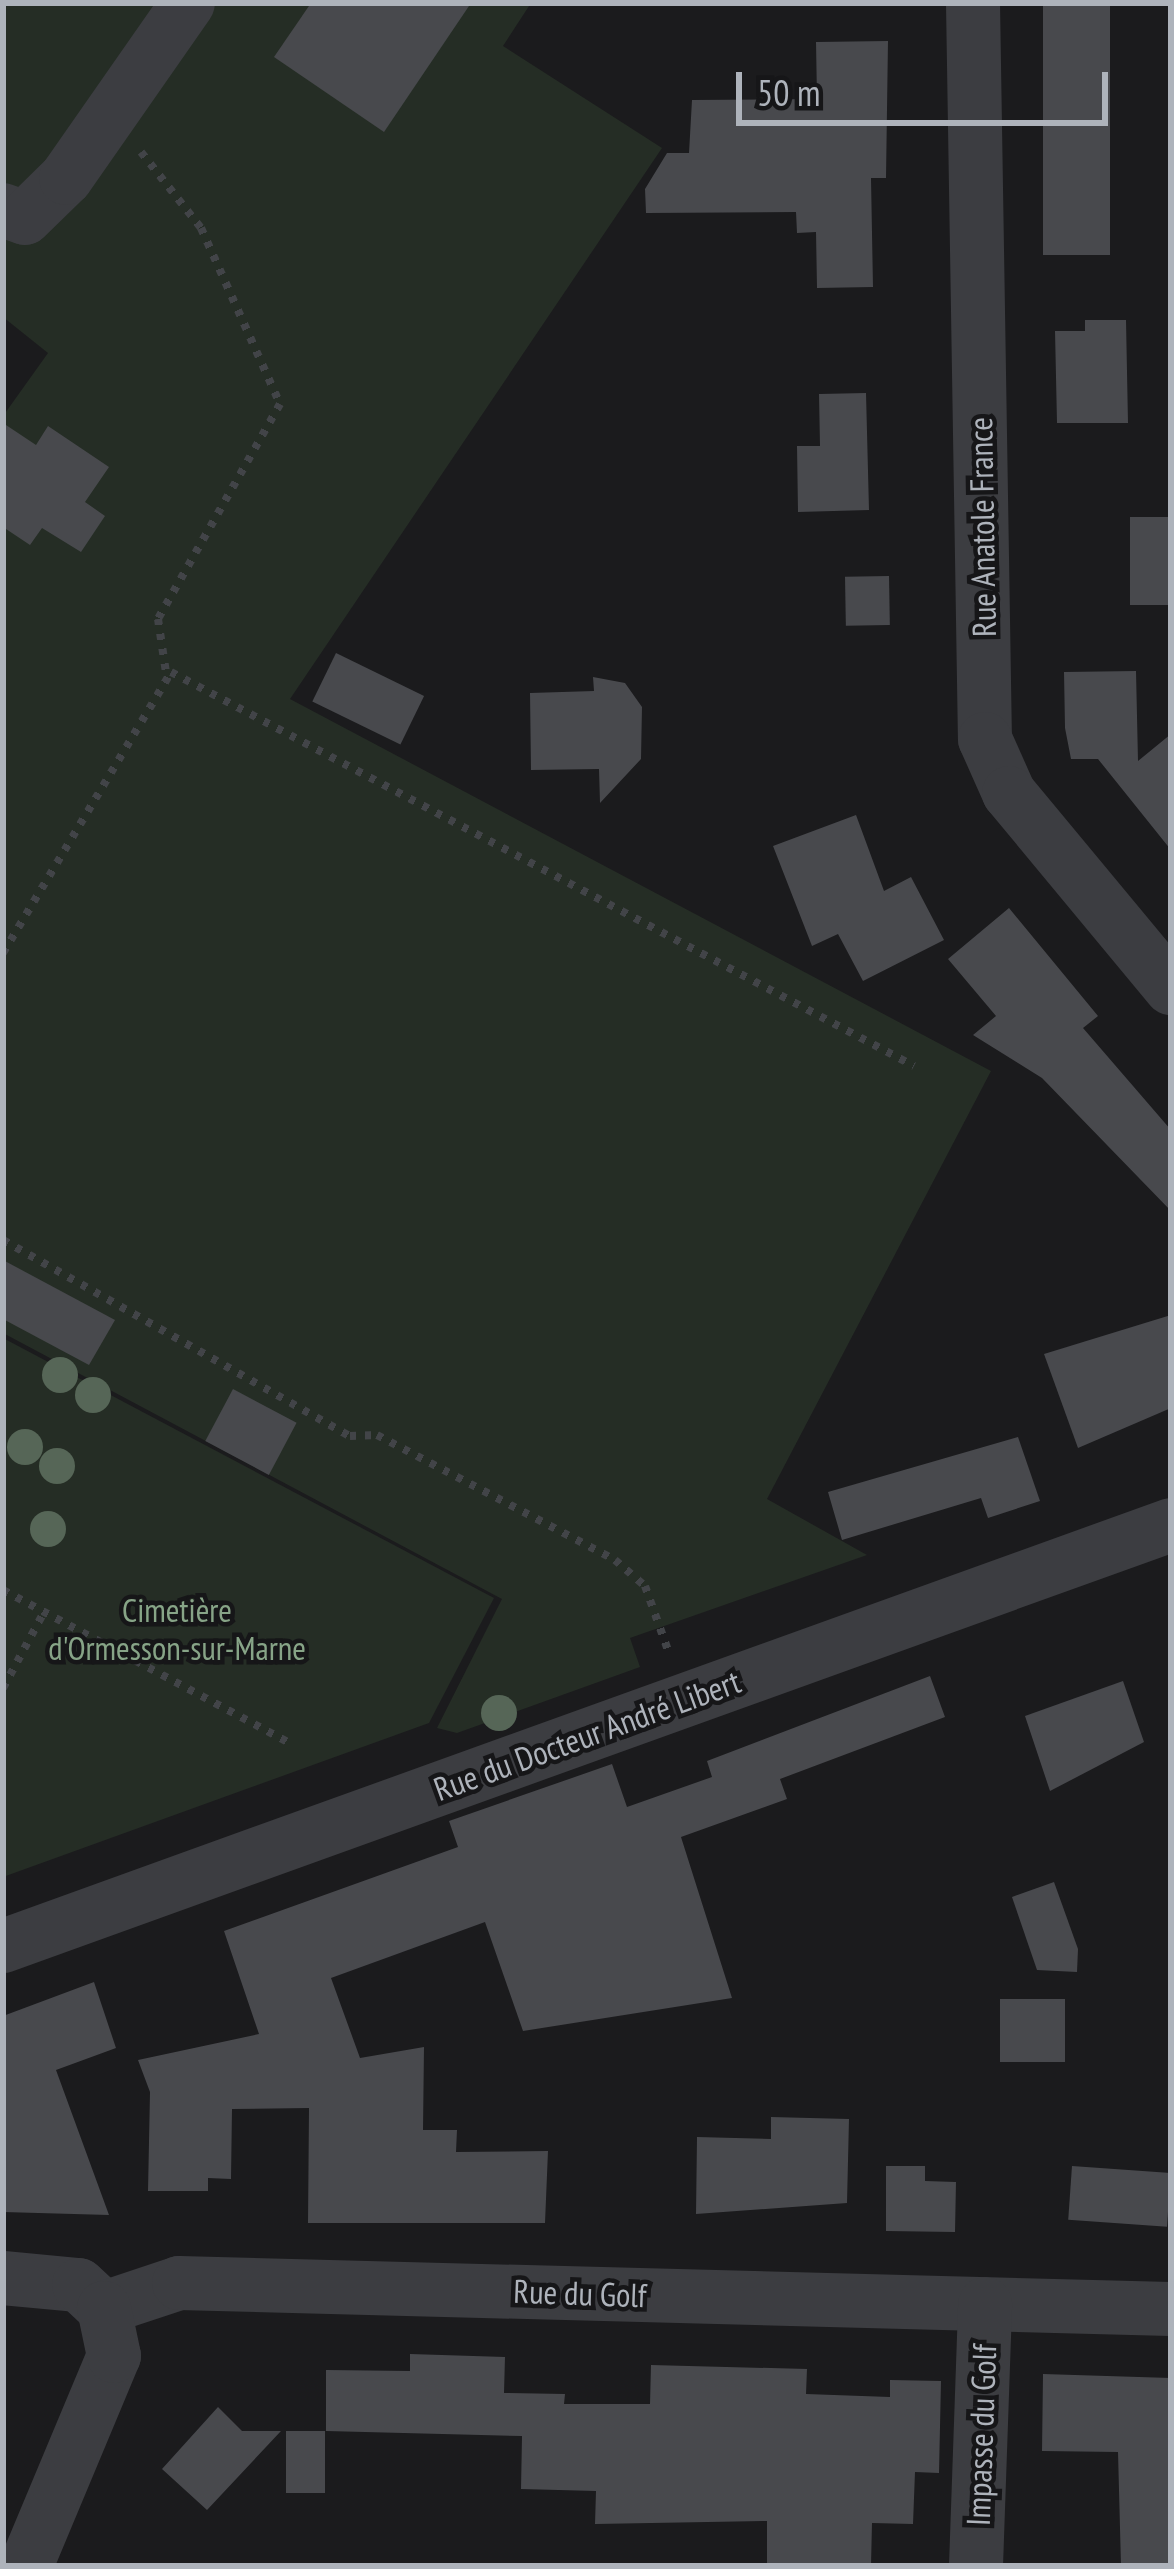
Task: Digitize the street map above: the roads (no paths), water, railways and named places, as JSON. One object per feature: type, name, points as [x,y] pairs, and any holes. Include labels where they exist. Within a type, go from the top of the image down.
[{"type":"street","points":[[3,210],[25,218],[111,113],[188,3]]},
{"type":"street","name":"Rue Anatole France","points":[[974,3],[985,739],[1009,793],[1171,988]]},
{"type":"street","name":"Rue du Docteur André Libert","points":[[3,1946],[1171,1525]]},
{"type":"street","points":[[3,2278],[80,2285],[104,2308],[114,2356],[26,2566]]},
{"type":"street","name":"Rue du Golf","points":[[104,2308],[179,2283],[1171,2309]]},
{"type":"street","name":"Impasse du Golf","points":[[976,2566],[985,2304]]},
{"type":"park label","name":"Cimetière d'Ormesson-sur-Marne","points":[[177,1629]]}]
